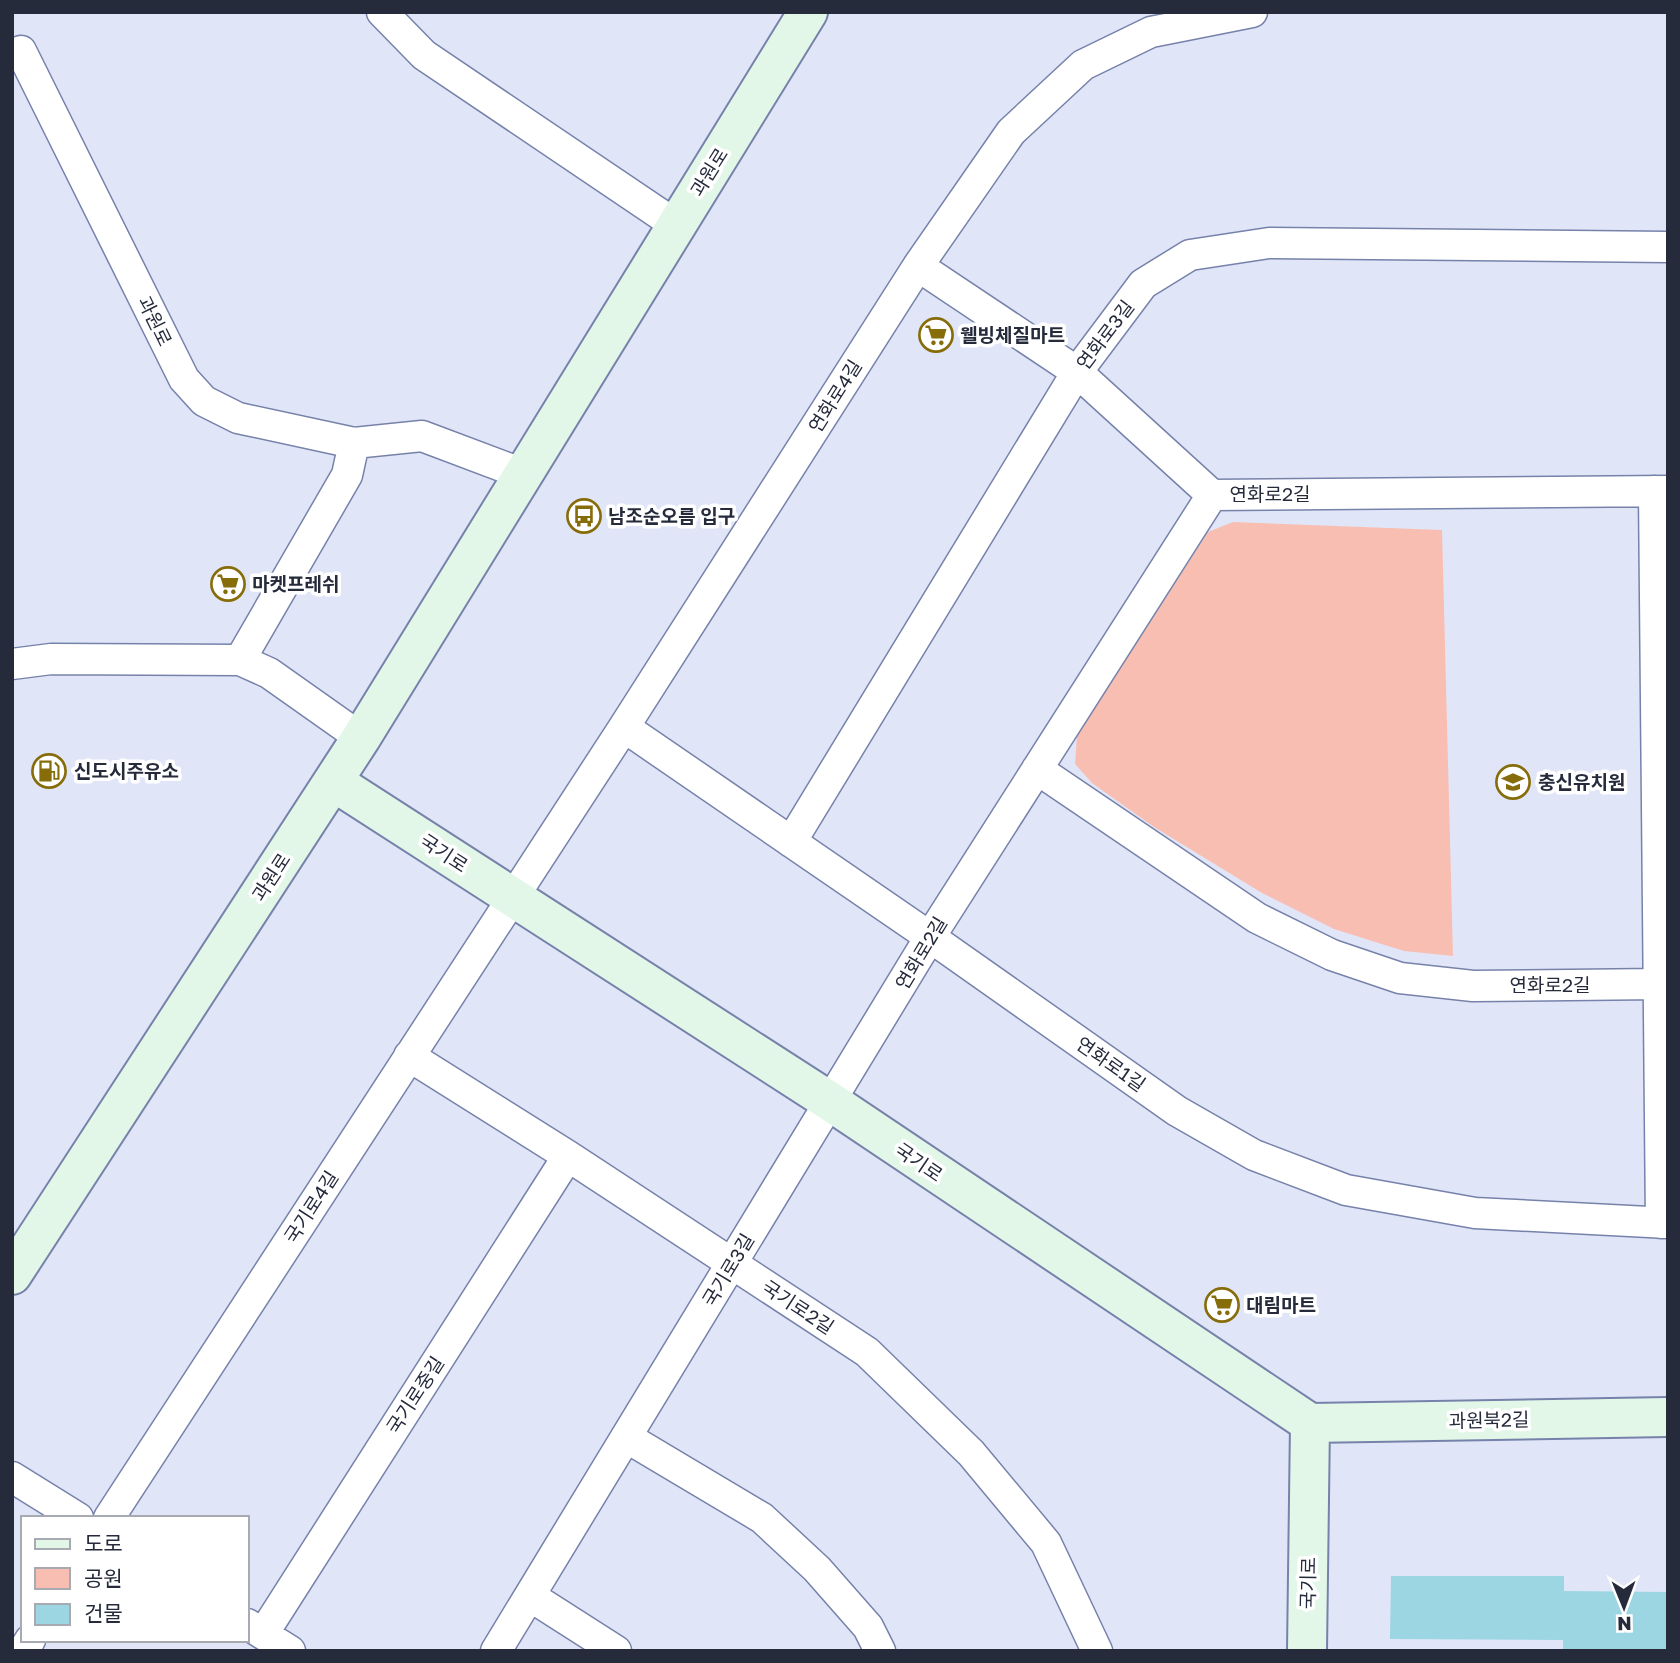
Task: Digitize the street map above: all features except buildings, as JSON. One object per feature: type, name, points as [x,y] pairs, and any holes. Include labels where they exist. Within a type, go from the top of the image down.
[{"type":"main road","name":"과원로","points":[[12,1275],[334,782],[808,12]]},
{"type":"main road","name":"국기로","points":[[334,782],[831,1102],[1310,1423],[1307,1651]]},
{"type":"main road","name":"과원북2길","points":[[1310,1423],[1668,1417]]},
{"type":"street","points":[[382,12],[424,55],[676,225]]},
{"type":"street","name":"연화로4길","points":[[512,897],[624,727],[918,266],[1012,132],[1083,65],[1151,32],[1252,12]]},
{"type":"street","name":"과원로","points":[[21,51],[184,379],[204,401],[238,418],[355,443],[422,436],[523,474]]},
{"type":"street","name":"연화로3길","points":[[792,842],[1077,372],[1143,284],[1190,255],[1269,243],[1668,247]]},
{"type":"street","points":[[918,266],[1077,372],[1212,495]]},
{"type":"street","points":[[240,660],[347,475],[355,443]]},
{"type":"street","name":"연화로2길","points":[[831,1102],[930,937],[1212,495],[1661,491],[1659,984],[1665,1223]]},
{"type":"street","points":[[12,664],[51,659],[240,660],[269,673],[361,738]]},
{"type":"street","name":"연화로1길","points":[[624,727],[1177,1111],[1254,1155],[1346,1190],[1475,1213],[1665,1223]]},
{"type":"street","name":"연화로2길","points":[[1037,769],[1256,918],[1332,955],[1399,978],[1473,986],[1659,984]]},
{"type":"street","name":"국기로4길","points":[[110,1516],[512,897]]},
{"type":"street","name":"국기로2길","points":[[409,1056],[568,1156],[867,1352],[971,1452],[1046,1543],[1097,1651]]},
{"type":"street","name":"국기로3길","points":[[496,1651],[831,1102]]},
{"type":"street","name":"국기로중길","points":[[255,1629],[568,1156]]},
{"type":"street","points":[[626,1437],[762,1518],[817,1569],[868,1628],[880,1651]]},
{"type":"street","points":[[12,1477],[75,1516]]},
{"type":"street","points":[[530,1596],[616,1651]]},
{"type":"street","points":[[255,1629],[290,1651]]},
{"type":"green space","points":[[1233,522],[1442,530],[1453,956],[1404,951],[1334,929],[1262,893],[1154,827],[1092,783],[1075,764],[1077,736],[1208,532]]},
{"type":"place","name":"웰빙체질마트","points":[[936,335]]},
{"type":"place","name":"남조순오름 입구","points":[[584,516]]},
{"type":"place","name":"마켓프레쉬","points":[[228,584]]},
{"type":"place","name":"신도시주유소","points":[[49,771]]},
{"type":"place","name":"충신유치원","points":[[1513,782]]},
{"type":"place","name":"대림마트","points":[[1222,1305]]}]
